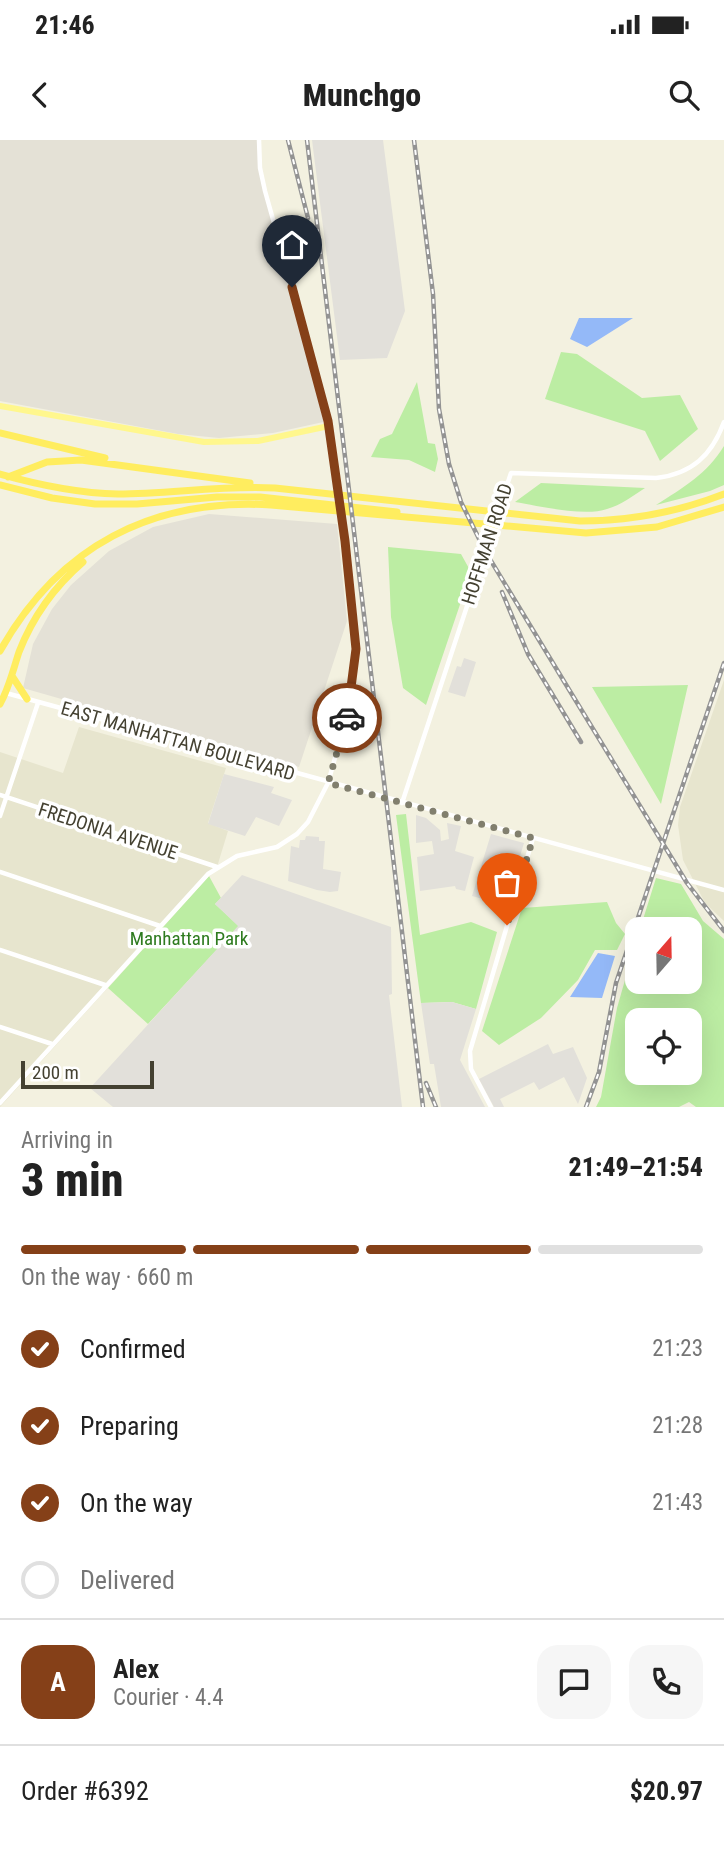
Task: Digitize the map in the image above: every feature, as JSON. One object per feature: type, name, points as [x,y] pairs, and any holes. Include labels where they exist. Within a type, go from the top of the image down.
[{"type":"highway","points":[[0,433],[118,461],[129,466]]},
{"type":"highway","points":[[2,484],[28,468],[55,461],[81,460],[275,488],[580,521],[621,519],[668,512],[724,494]]},
{"type":"highway","points":[[0,474],[60,489],[113,494],[227,487],[275,488]]},
{"type":"highway","points":[[2,484],[52,498],[95,503],[147,504],[239,496],[321,507]]},
{"type":"highway","points":[[0,651],[30,605],[71,565],[132,526],[183,509],[248,504],[321,507],[578,533],[625,532],[672,524],[724,507]]},
{"type":"highway","points":[[0,704],[33,622],[64,579],[119,537],[183,509]]},
{"type":"highway","points":[[12,675],[27,699]]},
{"type":"main road","points":[[0,406],[198,441],[258,440],[329,426]]},
{"type":"street","points":[[0,1103],[217,867],[237,856],[277,847],[308,822],[328,783],[348,711],[356,649],[355,620],[329,426],[262,180],[259,140]]},
{"type":"street","name":"HOFFMAN ROAD","points":[[402,803],[511,473],[669,477],[689,469],[704,458],[715,445],[724,422]]},
{"type":"street","name":"EAST MANHATTAN BOULEVARD","points":[[3,692],[723,889]]},
{"type":"street","points":[[0,816],[38,703]]},
{"type":"street","name":"FREDONIA AVENUE","points":[[0,795],[217,867]]},
{"type":"street","points":[[491,1107],[471,1069],[470,1051],[533,838]]},
{"type":"street","points":[[0,872],[160,926]]},
{"type":"street","points":[[0,950],[106,985]]},
{"type":"street","points":[[0,1027],[52,1044]]},
{"type":"shaded area","points":[[0,140],[259,140],[260,168],[328,421],[273,433],[219,438],[178,434],[0,401]]},
{"type":"shaded area","points":[[312,140],[383,140],[405,311],[387,358],[340,360]]},
{"type":"shaded area","points":[[209,514],[337,524],[347,621],[299,767],[23,688],[33,644],[52,609],[71,585],[109,551],[153,527]]},
{"type":"shaded area","points":[[464,658],[476,662],[465,697],[448,692],[457,666],[461,667]]},
{"type":"shaded area","points":[[724,680],[724,921],[705,903],[683,860],[678,825],[680,807]]},
{"type":"shaded area","points":[[79,727],[226,768],[208,823],[228,831],[217,867],[0,1107],[0,752],[63,773]]},
{"type":"shaded area","points":[[224,774],[274,787],[271,793],[292,800],[279,826],[256,817],[245,836],[208,824]]},
{"type":"shaded area","points":[[416,815],[426,818],[440,830],[441,841],[449,839],[447,823],[461,826],[455,851],[474,857],[465,891],[456,889],[455,886],[420,891],[417,857],[434,854],[432,841],[416,843]]},
{"type":"shaded area","points":[[491,834],[524,843],[505,905],[472,896]]},
{"type":"shaded area","points":[[306,836],[319,837],[319,841],[325,841],[323,869],[341,872],[338,891],[317,890],[288,881],[291,846],[299,848],[300,840],[305,840]]},
{"type":"shaded area","points":[[242,875],[391,927],[392,994],[389,995],[402,1107],[113,1107],[90,1088],[238,926],[215,904]]},
{"type":"shaded area","points":[[452,1002],[476,1009],[460,1060],[485,1107],[441,1107],[434,1064],[430,1064],[421,1003]]},
{"type":"shaded area","points":[[548,1044],[553,1054],[573,1047],[587,1078],[578,1104],[564,1077],[539,1090],[534,1082],[500,1099],[504,1107],[494,1107],[479,1079]]},
{"type":"green space","points":[[561,352],[577,354],[642,398],[680,395],[698,429],[660,461],[645,431],[545,399]]},
{"type":"green space","points":[[417,382],[428,443],[435,444],[438,459],[435,472],[409,460],[371,457],[380,439],[392,434]]},
{"type":"green space","points":[[724,446],[724,485],[656,505],[702,472]]},
{"type":"green space","points":[[541,483],[645,488],[617,505],[598,511],[562,510],[515,502]]},
{"type":"green space","points":[[388,547],[461,554],[471,572],[426,705],[403,688],[391,617]]},
{"type":"green space","points":[[688,685],[661,804],[592,687]]},
{"type":"green space","points":[[406,814],[420,935],[471,922],[497,932],[476,1009],[452,1002],[421,1003],[396,815]]},
{"type":"green space","name":"Manhattan Park","points":[[209,876],[221,898],[215,904],[239,926],[148,1024],[108,988]]},
{"type":"green space","points":[[656,878],[681,884],[701,917],[644,917]]},
{"type":"green space","points":[[607,902],[616,923],[625,934],[617,950],[595,950],[578,980],[541,1018],[499,1045],[482,1031],[522,908]]},
{"type":"green space","points":[[702,919],[724,939],[724,1107],[696,1107],[689,1102],[679,1107],[596,1107],[601,1097],[617,1008],[625,980],[625,994],[702,994]]},
{"type":"water","points":[[579,318],[633,318],[587,347],[570,339]]},
{"type":"water","points":[[598,953],[615,956],[602,998],[570,997]]},
{"type":"railway","points":[[288,140],[308,218]]},
{"type":"railway","points":[[307,140],[423,1107]]},
{"type":"railway","points":[[414,140],[433,294],[439,409],[449,464],[461,502],[485,551],[687,883],[724,931]]},
{"type":"railway","points":[[502,592],[528,654],[581,742]]},
{"type":"railway","points":[[586,1107],[599,1072],[616,983],[724,663]]},
{"type":"railway","points":[[426,1083],[436,1107]]},
{"type":"way so far","points":[[347,718],[328,783],[533,838],[507,925]]},
{"type":"route","points":[[292,287],[328,421],[345,541],[356,649],[347,718]]}]
